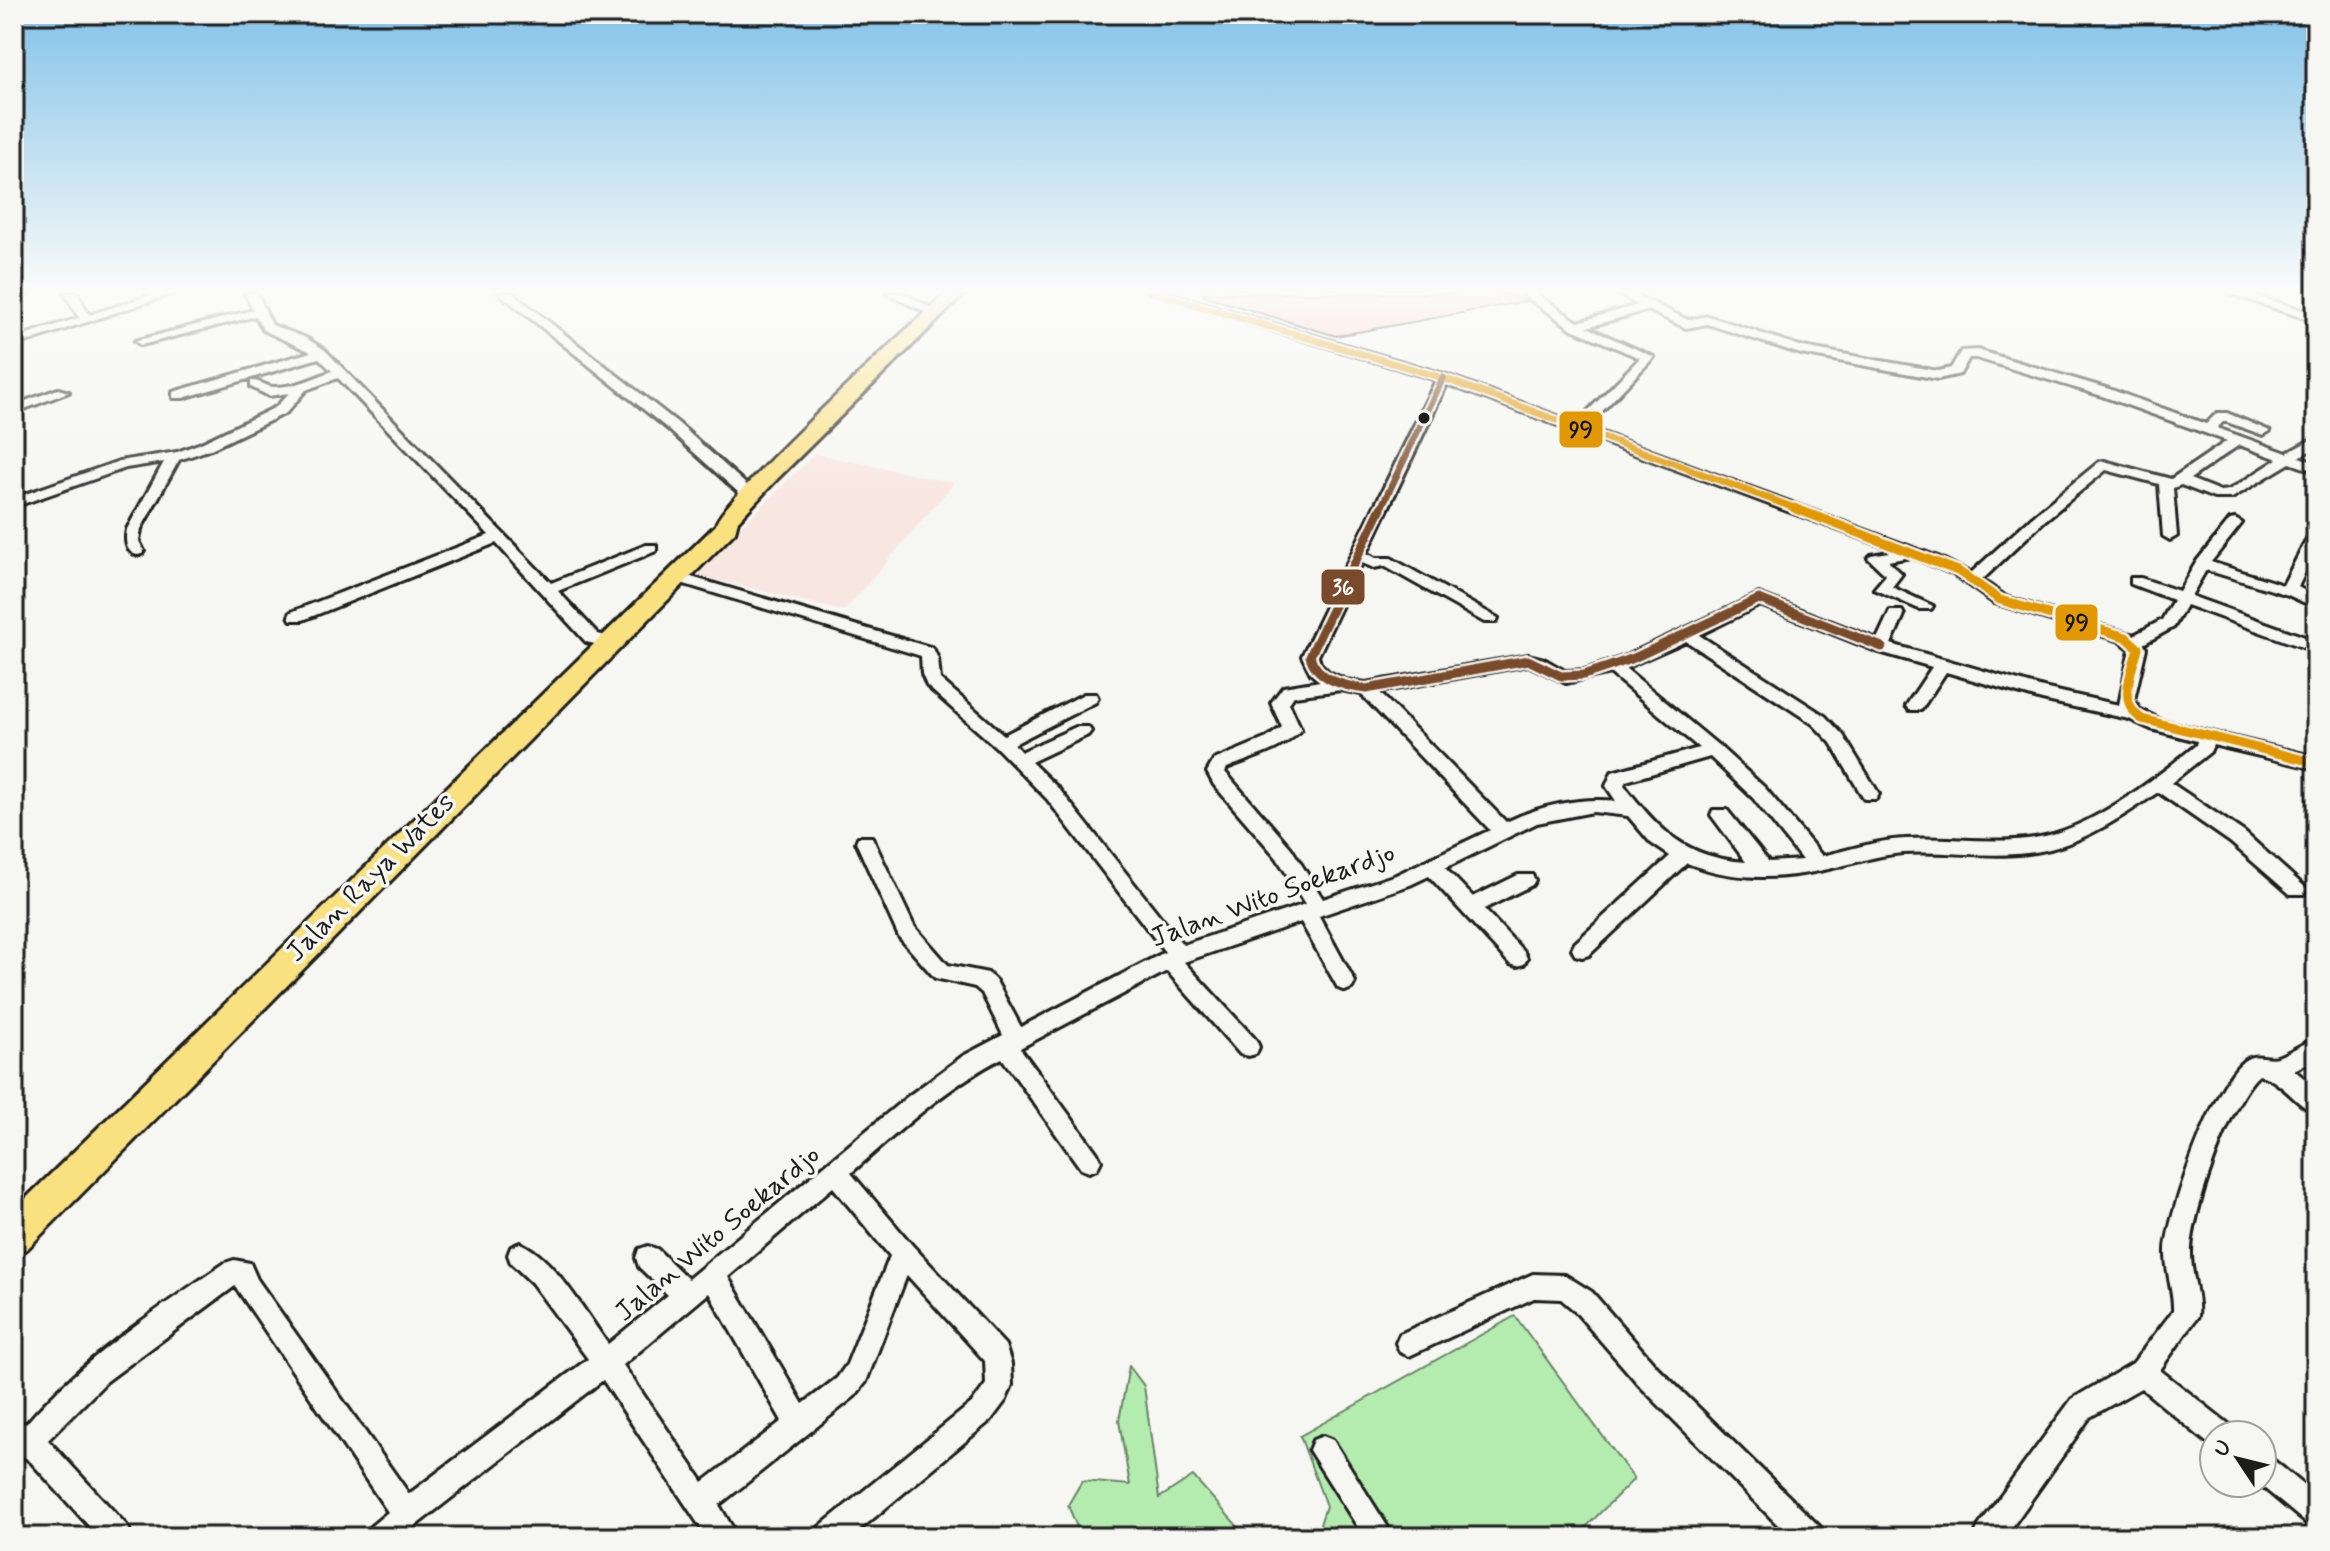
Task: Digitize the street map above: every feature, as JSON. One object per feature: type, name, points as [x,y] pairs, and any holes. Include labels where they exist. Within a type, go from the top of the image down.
[{"type":"highway","name":"Jalan Raya Wates","points":[[14,1236],[718,524],[727,520],[880,365]]},
{"type":"highway","name":"Jalan Raya Wates","points":[[14,1217],[604,642],[676,577],[727,527],[727,520]]},
{"type":"street","points":[[178,395],[279,365]]},
{"type":"street","points":[[332,365],[549,589],[592,638],[604,642]]},
{"type":"street","points":[[596,365],[673,426],[744,490],[752,492]]},
{"type":"street","points":[[1400,365],[1443,378],[1948,566],[2000,600],[2116,633],[2134,642],[2138,648],[2126,700],[2127,707],[2134,714]]},
{"type":"street","points":[[1579,428],[1640,365]]},
{"type":"street","points":[[1885,365],[1938,375],[1956,371],[1959,365]]},
{"type":"street","points":[[2015,365],[2210,428],[2316,468]]},
{"type":"street","points":[[255,384],[269,392],[301,387],[339,373]]},
{"type":"street","points":[[1443,378],[1310,656],[1311,665],[1316,671],[1341,684],[1366,689],[1528,660],[1537,660],[1566,677],[1613,667],[1762,599],[1882,647],[2093,707],[2134,714],[2157,725],[2316,763]]},
{"type":"street","points":[[14,503],[124,464],[174,457],[206,446],[286,406],[301,387]]},
{"type":"street","points":[[14,409],[38,407],[63,392]]},
{"type":"street","points":[[2210,428],[2222,416],[2263,431]]},
{"type":"street","points":[[2173,482],[2239,439]]},
{"type":"street","points":[[1972,581],[2038,519],[2104,465],[2227,496],[2314,444]]},
{"type":"street","points":[[137,551],[132,541],[134,529],[174,457]]},
{"type":"street","points":[[2170,536],[2173,482]]},
{"type":"street","points":[[2134,642],[2168,623],[2202,564],[2235,523]]},
{"type":"street","points":[[2289,589],[2316,535]]},
{"type":"street","points":[[297,616],[498,537]]},
{"type":"street","points":[[549,589],[651,548]]},
{"type":"street","points":[[1905,550],[1906,554],[1876,558],[1894,574],[1882,588],[1925,606]]},
{"type":"street","points":[[1360,556],[1371,563],[1386,561],[1490,618]]},
{"type":"street","points":[[2202,564],[2276,591],[2289,589],[2316,603]]},
{"type":"street","points":[[676,577],[922,650],[930,657],[929,675],[933,682],[1002,743],[1053,794],[1175,958],[1248,1047]]},
{"type":"street","points":[[2136,581],[2316,647]]},
{"type":"street","points":[[1882,647],[1896,615]]},
{"type":"street","points":[[1685,633],[1819,720],[1837,739],[1870,794]]},
{"type":"street","points":[[1915,706],[1943,664]]},
{"type":"street","points":[[1613,667],[1713,750],[1759,793],[1817,864]]},
{"type":"street","points":[[1341,684],[1289,691],[1280,703],[1292,729],[1273,742],[1220,764],[1216,772],[1284,853],[1345,982]]},
{"type":"street","points":[[1366,689],[1503,831]]},
{"type":"street","points":[[1002,743],[1090,698]]},
{"type":"street","points":[[1019,760],[1082,731]]},
{"type":"street","points":[[1713,750],[1618,777],[1615,786],[1660,840],[1684,854],[1731,867],[1764,870],[1817,864],[1899,846],[2050,842],[2117,809],[2158,783],[2204,748],[2206,737]]},
{"type":"street","points":[[2158,783],[2237,837],[2297,889]]},
{"type":"street","name":"Jalan Wito Soekardjo","points":[[380,1537],[606,1362],[915,1104],[971,1063],[1175,958],[1403,880],[1533,817],[1593,805],[1633,810]]},
{"type":"street","points":[[1720,815],[1764,870]]},
{"type":"street","points":[[865,842],[906,931],[942,972],[981,979],[989,987],[1010,1041],[1089,1161]]},
{"type":"street","points":[[1582,949],[1684,854]]},
{"type":"street","points":[[1432,866],[1517,958]]},
{"type":"street","points":[[1471,907],[1525,880]]},
{"type":"street","points":[[2273,1070],[2316,1048]]},
{"type":"street","points":[[1988,1537],[2081,1408],[2142,1372],[2185,1316],[2187,1306],[2177,1263],[2179,1241],[2217,1122],[2242,1072],[2254,1066],[2273,1070],[2290,1080],[2316,1103]]},
{"type":"street","points":[[829,1537],[982,1411],[997,1393],[1002,1375],[996,1354],[903,1253],[836,1173]]},
{"type":"street","points":[[702,1501],[846,1387],[857,1373],[903,1253]]},
{"type":"street","points":[[520,1255],[541,1274],[606,1362],[724,1537]]},
{"type":"street","points":[[648,1258],[687,1296]]},
{"type":"street","points":[[118,1537],[21,1437],[99,1372],[234,1272],[241,1272],[248,1288],[406,1514]]},
{"type":"street","points":[[713,1275],[799,1424]]},
{"type":"street","points":[[1409,1343],[1533,1286],[1565,1287],[1583,1301],[1649,1377],[1724,1454],[1810,1537]]},
{"type":"street","points":[[2142,1372],[2200,1419]]},
{"type":"street","points":[[1323,1450],[1380,1537]]},
{"type":"street","points":[[2278,1482],[2316,1513]]},
{"type":"shaded area","points":[[815,454],[954,483],[844,611],[693,574]]},
{"type":"green space","points":[[1515,1316],[1634,1479],[1576,1537],[1316,1537],[1326,1506],[1300,1436]]},
{"type":"green space","points":[[1129,1366],[1144,1386],[1159,1498],[1193,1476],[1247,1537],[1081,1537],[1068,1505],[1082,1481],[1130,1485],[1119,1421]]},
{"type":"transit line","name":"99","points":[[1400,365],[1443,378],[1933,560],[1958,571],[2000,600],[2126,637],[2138,648],[2126,700],[2137,716],[2157,725],[2316,763]]},
{"type":"transit line","name":"36","points":[[1443,378],[1310,656],[1312,664],[1324,676],[1340,684],[1366,689],[1528,660],[1561,676],[1584,675],[1634,658],[1759,599],[1882,647]]}]
